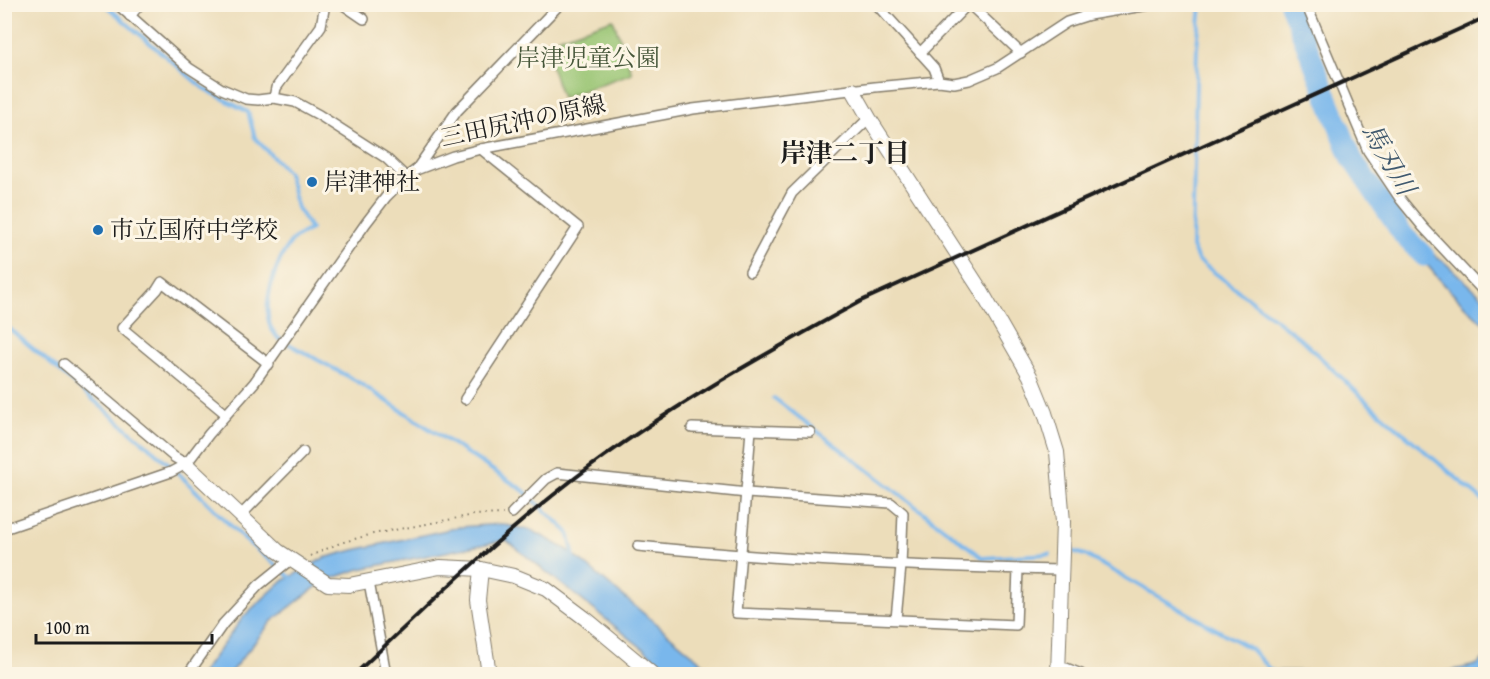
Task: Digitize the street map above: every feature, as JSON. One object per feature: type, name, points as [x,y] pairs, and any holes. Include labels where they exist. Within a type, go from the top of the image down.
[{"type":"street","points":[[117,4],[189,68],[222,89],[246,99],[274,98],[295,102],[386,158],[406,177]]},
{"type":"street","points":[[130,16],[140,4]]},
{"type":"street","points":[[274,98],[276,88],[321,26],[325,4]]},
{"type":"street","points":[[342,4],[364,19]]},
{"type":"street","points":[[416,170],[457,111],[560,4]]},
{"type":"street","points":[[876,4],[934,68],[939,81]]},
{"type":"street","points":[[920,53],[968,4],[1021,53]]},
{"type":"street","points":[[1079,4],[1089,15]]},
{"type":"street","name":"三田尻沖の原線","points":[[186,464],[269,364],[386,197],[416,170],[453,156],[481,149],[693,109],[939,81],[954,83],[969,80],[998,68],[1067,22],[1089,15],[1155,4]]},
{"type":"street","points":[[1306,4],[1368,151],[1401,200],[1485,294]]},
{"type":"street","points":[[854,90],[869,118],[980,289],[1030,376],[1045,413],[1057,452],[1063,522],[1058,671],[1066,668],[1081,675]]},
{"type":"street","points":[[750,272],[792,193],[869,118]]},
{"type":"street","points":[[465,399],[578,227],[481,149]]},
{"type":"street","points":[[226,414],[122,328],[158,290],[162,282],[269,364]]},
{"type":"street","points":[[64,364],[174,457],[186,464],[278,551],[328,584],[349,585],[369,582],[440,567],[481,569],[514,576],[546,589],[586,619],[652,675]]},
{"type":"street","points":[[692,428],[810,432]]},
{"type":"street","points":[[751,430],[736,613],[1016,625],[1018,569]]},
{"type":"street","points":[[240,516],[303,452]]},
{"type":"street","points":[[4,529],[171,472],[186,464]]},
{"type":"street","points":[[512,513],[546,479],[557,473],[747,493],[891,503],[903,513],[896,619]]},
{"type":"street","points":[[638,546],[742,556],[901,566],[1062,570]]},
{"type":"street","points":[[188,675],[223,624],[259,585],[294,563]]},
{"type":"street","points":[[481,569],[478,600],[489,675]]},
{"type":"street","points":[[369,582],[382,672]]},
{"type":"path","points":[[294,563],[340,543],[373,534],[474,515],[512,513]]},
{"type":"green space","name":"岸津児童公園","points":[[613,19],[632,73],[562,98],[543,43]]},
{"type":"water","points":[[1404,236],[1442,260],[1485,299],[1485,324],[1442,283]]},
{"type":"water","points":[[501,524],[533,531],[568,550],[716,674],[675,674],[506,540],[360,569],[324,581],[272,621],[229,674],[201,674],[244,616],[281,582],[324,558],[460,527]]},
{"type":"water","points":[[1485,658],[1484,674],[1301,674],[1271,671],[1441,673],[1476,665]]},
{"type":"waterway","points":[[104,4],[203,88],[248,112],[255,138],[288,173],[297,208],[311,229],[298,236],[286,249],[272,282],[268,316],[270,326],[278,338],[358,382],[523,490],[568,532],[574,557]]},
{"type":"waterway","points":[[1201,4],[1197,47],[1192,247],[1198,260],[1300,338],[1368,403],[1486,503]]},
{"type":"waterway","name":"馬刃川","points":[[1290,4],[1352,159],[1404,236],[1424,256]]},
{"type":"waterway","points":[[4,324],[169,464],[245,540],[294,580]]},
{"type":"waterway","points":[[774,398],[983,558],[1050,554]]},
{"type":"waterway","points":[[1075,552],[1085,555],[1251,649],[1273,671]]},
{"type":"railway","points":[[355,674],[435,598],[575,478],[643,429],[751,363],[861,301],[1486,17]]},
{"type":"place","name":"岸津神社","points":[[312,182]]},
{"type":"place","name":"市立国府中学校","points":[[98,230]]},
{"type":"district","name":"岸津二丁目","points":[[845,153]]}]
